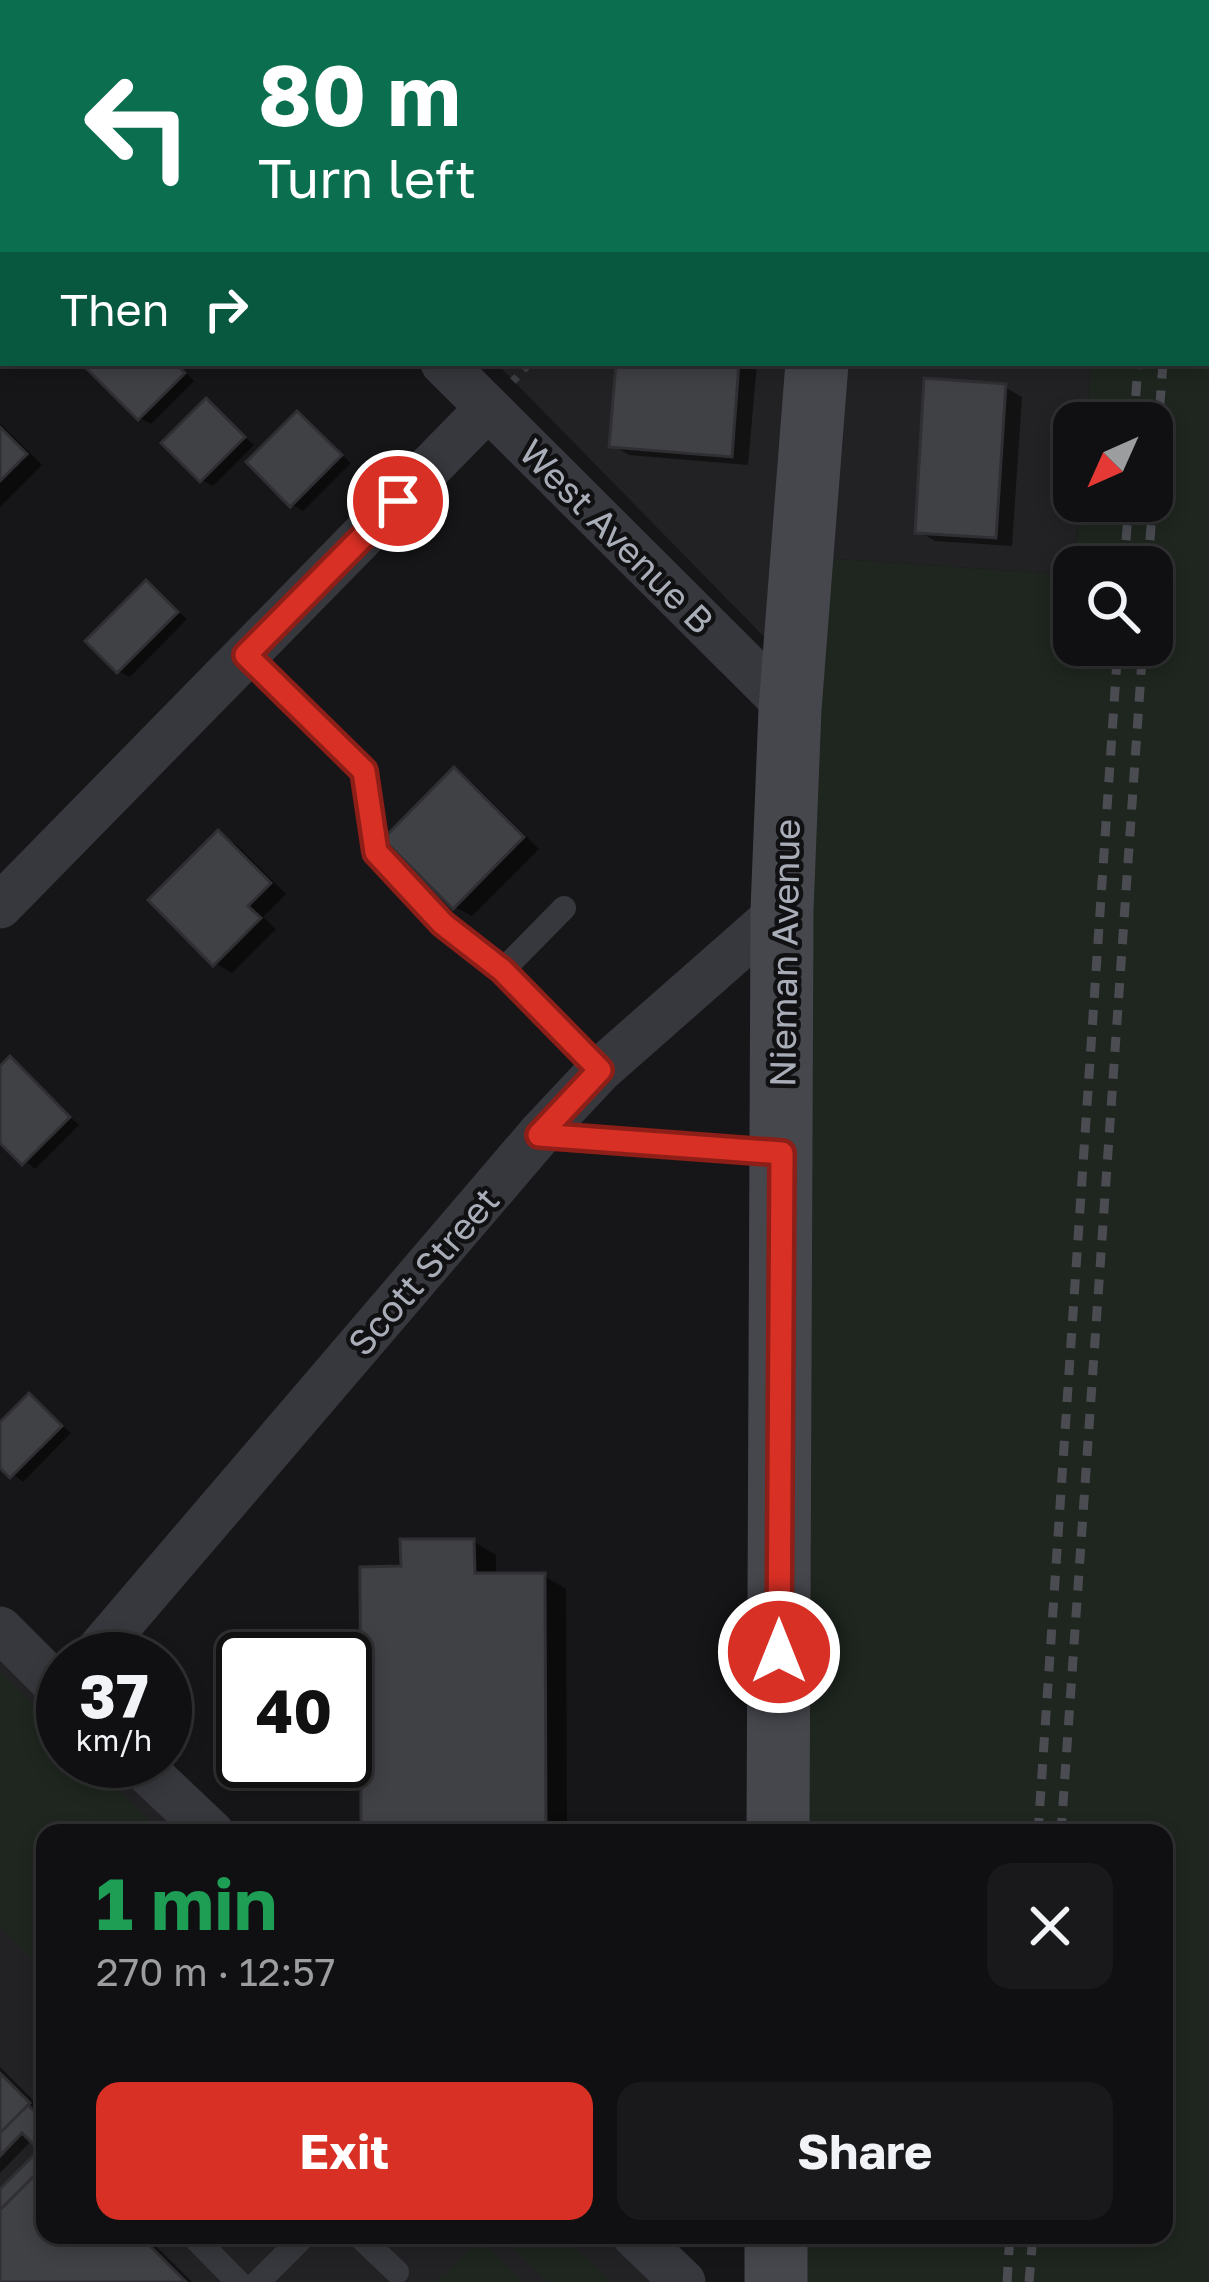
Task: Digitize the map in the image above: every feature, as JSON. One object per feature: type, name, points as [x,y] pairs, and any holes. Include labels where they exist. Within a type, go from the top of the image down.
[{"type":"street","name":"West Avenue B","points":[[446,366],[790,709]]},
{"type":"street","name":"Nieman Avenue","points":[[778,1824],[782,910],[790,709],[817,366]]},
{"type":"street","points":[[0,906],[488,409]]},
{"type":"street","name":"Scott Street","points":[[114,1632],[539,1135],[600,1070],[782,910]]},
{"type":"street","points":[[0,1629],[36,1665]]},
{"type":"street","points":[[164,1788],[202,1824]]},
{"type":"street","points":[[643,2244],[683,2282]]},
{"type":"street","points":[[776,2244],[776,2282]]},
{"type":"lane","points":[[246,655],[364,771],[376,852],[443,924],[502,970],[600,1070]]},
{"type":"lane","points":[[502,970],[564,908]]},
{"type":"lane","points":[[539,1135],[782,1153]]},
{"type":"lane","points":[[201,2244],[238,2282]]},
{"type":"lane","points":[[258,2282],[295,2244]]},
{"type":"lane","points":[[367,2244],[397,2272]]},
{"type":"shaded area","points":[[499,366],[795,366],[774,647]]},
{"type":"shaded area","points":[[838,366],[1091,366],[1088,402],[1053,402],[1053,522],[1078,522],[1076,546],[1053,546],[1053,574],[824,558]]},
{"type":"shaded area","points":[[1091,366],[1209,366],[1209,2282],[798,2282],[798,2244],[1173,2244],[1173,1824],[800,1824],[804,917],[824,558],[1053,574],[1053,666],[1173,666],[1173,546],[1077,546],[1078,522],[1173,522],[1173,402],[1088,402]]},
{"type":"shaded area","points":[[0,1618],[36,1653],[36,1788],[175,1788],[212,1824],[36,1824],[36,2244],[644,2244],[683,2282],[0,2282]]},
{"type":"shaded area","points":[[0,1671],[36,1707],[36,1788],[117,1788],[153,1824],[36,1824],[36,1962],[0,1926]]},
{"type":"shaded area","points":[[477,2244],[485,2244],[524,2282],[434,2282]]},
{"type":"shaded area","points":[[508,2244],[571,2244],[612,2282],[547,2282]]},
{"type":"building","points":[[84,366],[178,366],[185,373],[138,420]]},
{"type":"building","points":[[616,366],[739,366],[732,457],[609,447]]},
{"type":"building","points":[[924,378],[1006,384],[996,538],[915,533]]},
{"type":"building","points":[[206,398],[245,437],[200,482],[161,443]]},
{"type":"building","points":[[297,411],[342,455],[290,507],[246,462]]},
{"type":"building","points":[[0,427],[27,454],[0,481]]},
{"type":"building","points":[[146,580],[178,612],[117,673],[85,641]]},
{"type":"building","points":[[454,767],[524,837],[453,909],[383,839]]},
{"type":"building","points":[[218,830],[271,883],[248,906],[261,918],[213,966],[148,900]]},
{"type":"building","points":[[10,1056],[70,1117],[22,1165],[0,1143],[0,1066]]},
{"type":"building","points":[[29,1393],[62,1426],[10,1478],[0,1468],[0,1422]]},
{"type":"building","points":[[400,1539],[474,1539],[475,1573],[545,1573],[546,1824],[361,1824],[361,1788],[372,1788],[372,1632],[360,1632],[360,1567],[401,1566]]},
{"type":"building","points":[[0,2073],[30,2103],[0,2133]]},
{"type":"building","points":[[28,2105],[36,2113],[36,2147],[22,2133],[0,2156],[0,2133]]},
{"type":"building","points":[[36,2153],[36,2174],[0,2210],[0,2189]]},
{"type":"building","points":[[36,2174],[36,2244],[148,2244],[186,2282],[0,2282],[0,2210]]},
{"type":"railway","points":[[1135,402],[1138,366]]},
{"type":"railway","points":[[1150,546],[1163,366]]},
{"type":"railway","points":[[1126,546],[1127,522]]},
{"type":"railway","points":[[1039,1824],[1117,666]]},
{"type":"railway","points":[[1062,1824],[1142,666]]},
{"type":"railway","points":[[1007,2282],[1009,2244]]},
{"type":"railway","points":[[1029,2282],[1032,2244]]},
{"type":"route","points":[[398,501],[246,655],[364,771],[376,852],[443,924],[502,970],[600,1070],[539,1135],[782,1153],[779,1652]]}]
